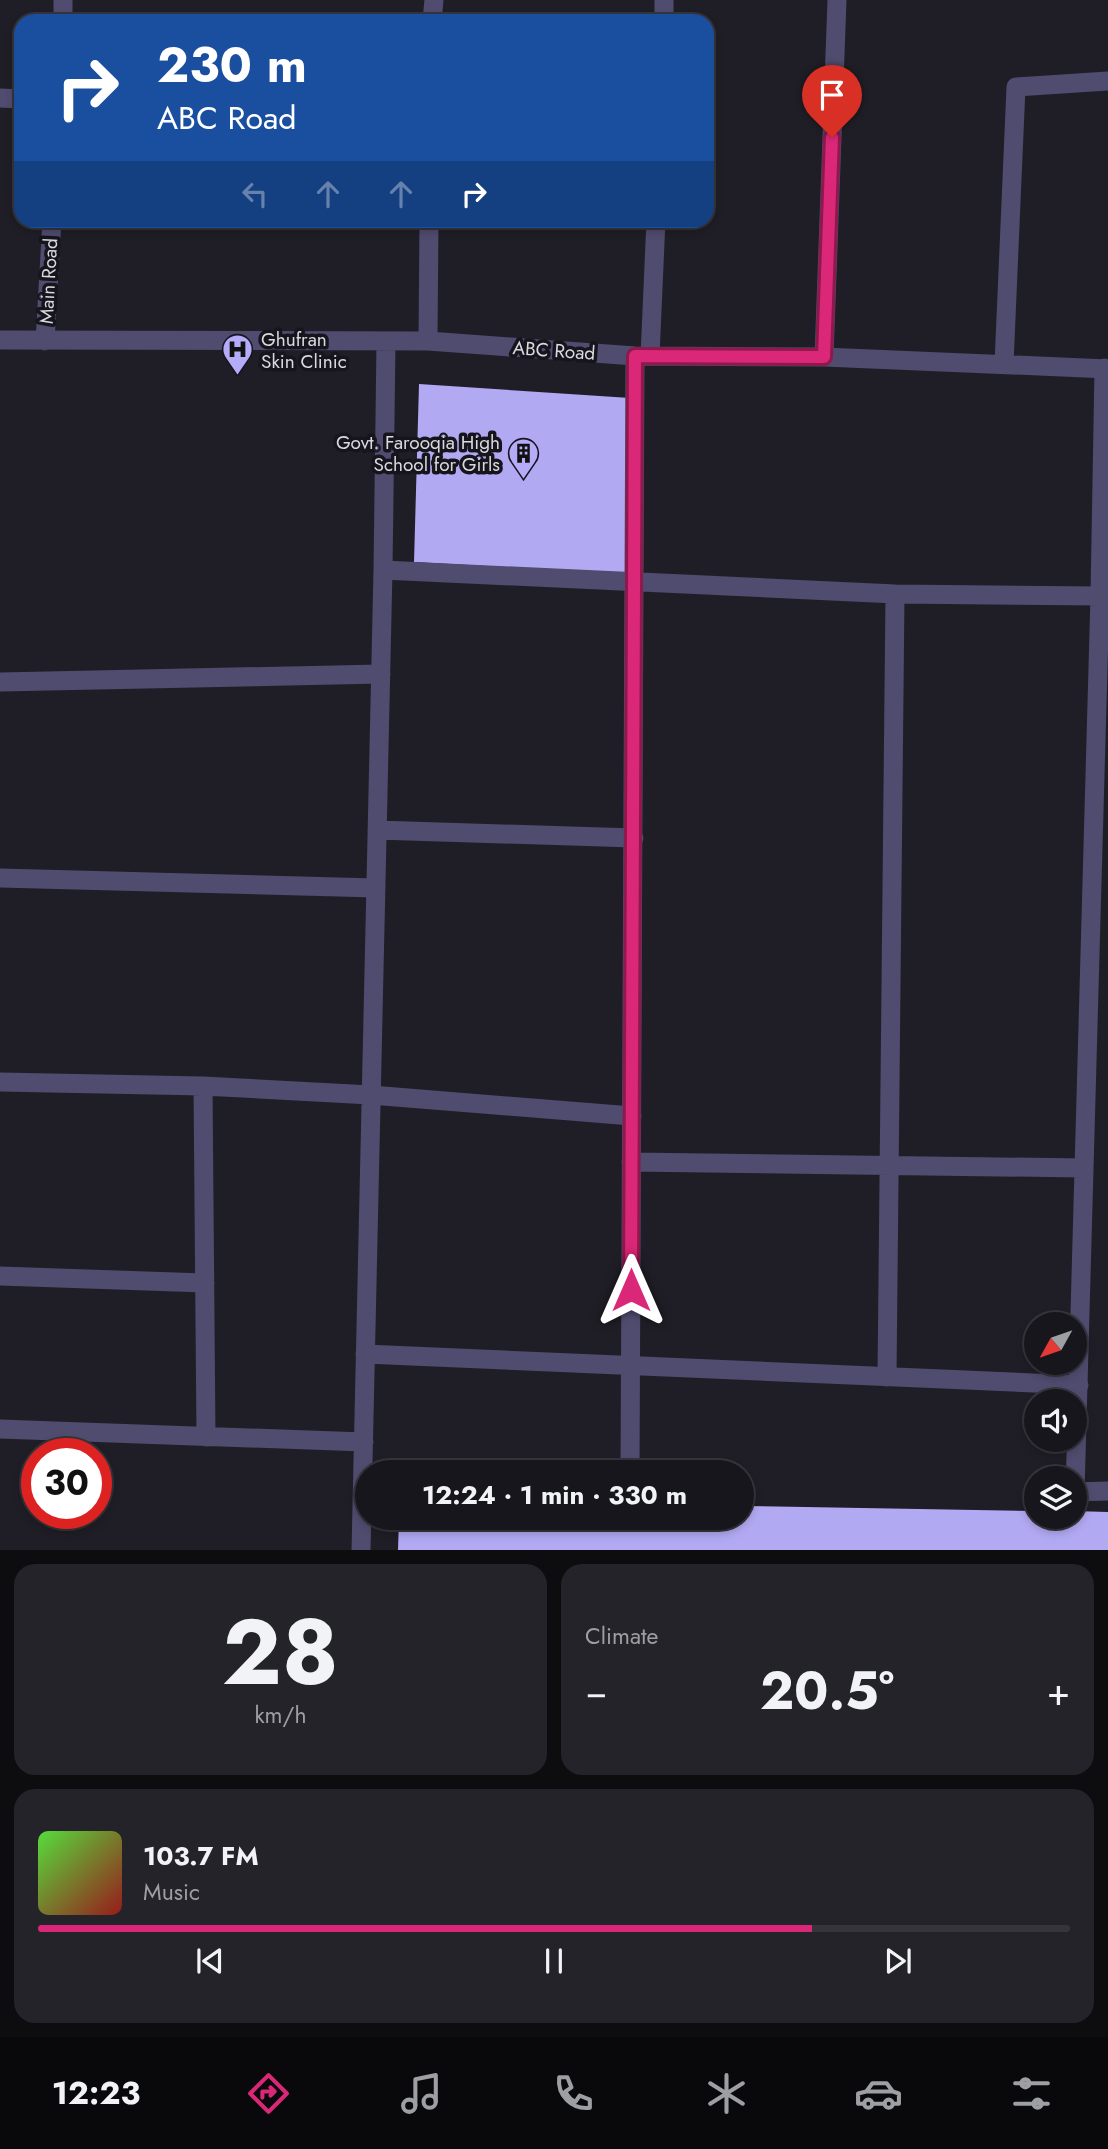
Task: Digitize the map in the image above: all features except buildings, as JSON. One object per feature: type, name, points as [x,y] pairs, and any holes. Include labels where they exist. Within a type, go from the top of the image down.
[{"type":"street","points":[[824,357],[837,0]]},
{"type":"street","points":[[1004,364],[1016,87],[1108,81]]},
{"type":"street","name":"Main Road","points":[[45,341],[52,228]]},
{"type":"street","points":[[428,341],[429,228]]},
{"type":"street","points":[[630,1460],[635,582],[642,356],[655,228]]},
{"type":"street","name":"ABC Road","points":[[0,340],[428,341],[642,356],[824,357],[1106,368]]},
{"type":"street","points":[[361,1550],[386,342]]},
{"type":"street","points":[[1106,368],[1076,1492],[1108,1492]]},
{"type":"street","points":[[383,570],[895,594],[1100,596]]},
{"type":"street","points":[[887,1377],[895,594]]},
{"type":"street","points":[[0,682],[381,674]]},
{"type":"street","points":[[377,830],[634,838]]},
{"type":"street","points":[[0,878],[376,888]]},
{"type":"street","points":[[0,1082],[203,1086],[371,1095],[632,1116]]},
{"type":"street","points":[[203,1086],[206,1437]]},
{"type":"street","points":[[631,1162],[1084,1168]]},
{"type":"street","points":[[0,1276],[205,1283]]},
{"type":"street","points":[[365,1354],[1079,1385]]},
{"type":"street","points":[[0,1429],[363,1442]]},
{"type":"place","name":"Ghufran Skin Clinic","points":[[238,377]]},
{"type":"place","name":"Govt. Farooqia High School for Girls","points":[[523,480]]},
{"type":"route","points":[[631,1290],[635,356],[824,357],[832,137]]}]
